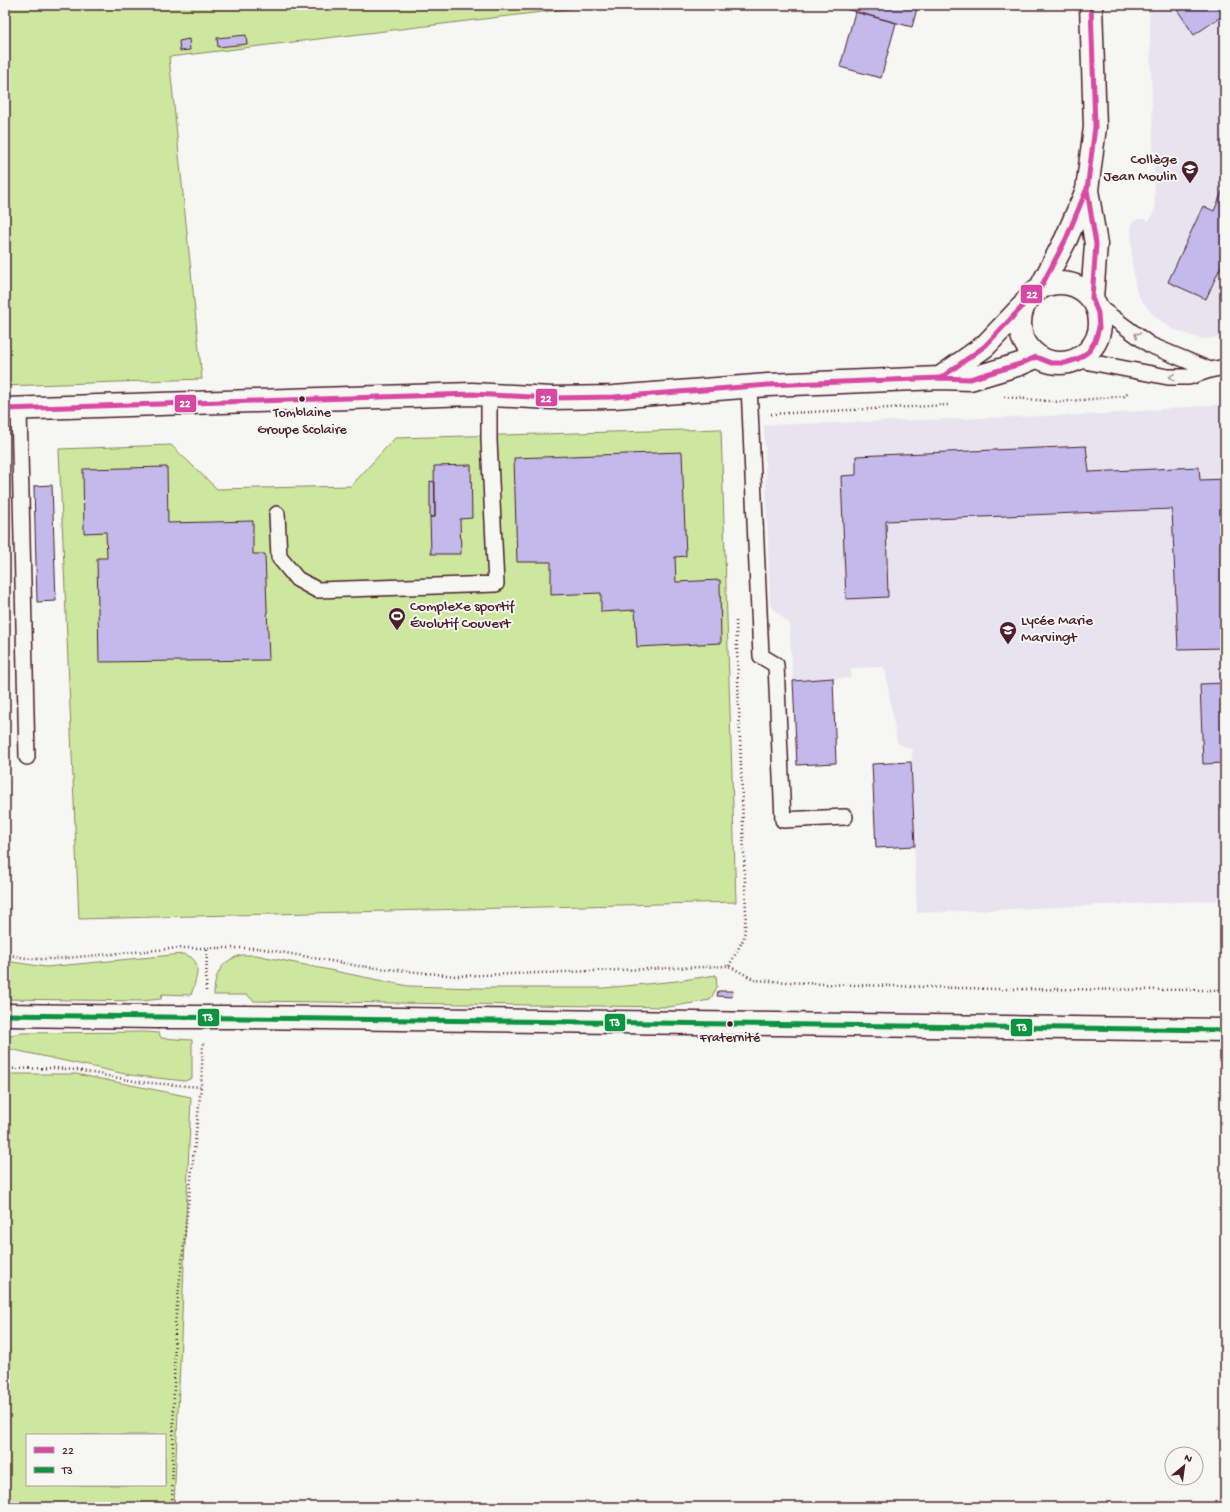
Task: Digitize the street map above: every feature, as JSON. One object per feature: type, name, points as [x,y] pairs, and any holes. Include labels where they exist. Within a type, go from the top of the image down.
[{"type":"street","points":[[1021,308],[1018,324],[1023,342],[1036,357],[1045,362],[1064,364],[1079,360],[1095,345],[1101,326],[1094,302],[1096,244],[1088,190],[1095,127],[1091,5]]},
{"type":"street","points":[[940,378],[985,346],[1021,308],[1028,297],[1040,287],[1066,239],[1088,190]]},
{"type":"street","points":[[1040,287],[1056,282],[1069,284],[1081,289],[1094,302]]},
{"type":"street","points":[[12,409],[472,394],[552,398],[614,397],[749,386],[970,378],[1020,364],[1036,357]]},
{"type":"street","points":[[5,1015],[1225,1030]]},
{"type":"lane","points":[[1094,302],[1150,345],[1210,370]]},
{"type":"lane","points":[[1079,360],[1139,370],[1168,377],[1189,377],[1225,367]]},
{"type":"lane","points":[[749,386],[762,656],[776,665],[783,820],[845,817]]},
{"type":"lane","points":[[277,514],[279,557],[297,579],[317,590],[496,584],[489,440],[489,395]]},
{"type":"lane","points":[[12,409],[27,757]]},
{"type":"path","points":[[999,398],[1005,396],[1059,402],[1124,396],[1134,387],[1139,370]]},
{"type":"path","points":[[750,416],[957,405]]},
{"type":"path","points":[[729,966],[744,938],[746,912],[736,619]]},
{"type":"path","points":[[206,991],[207,947]]},
{"type":"path","points":[[5,954],[31,959],[54,959],[207,947],[258,948],[359,966],[456,976],[729,966],[755,980],[822,984],[998,989],[1225,990]]},
{"type":"path","points":[[172,1507],[175,1324],[202,1087],[203,1043]]},
{"type":"path","points":[[5,1069],[54,1068],[77,1070],[139,1082],[202,1087]]},
{"type":"shaded area","name":"Collège Jean Moulin","points":[[1149,5],[1225,5],[1225,337],[1201,339],[1172,329],[1153,315],[1136,290],[1132,263],[1131,225],[1134,221],[1139,219],[1149,221],[1155,209]]},
{"type":"shaded area","name":"Lycée Marie Marvingt","points":[[1225,404],[1225,900],[917,913],[911,762],[913,750],[897,743],[885,669],[882,667],[851,668],[851,678],[793,681],[789,623],[770,606],[764,425],[1105,414]]},
{"type":"green space","points":[[5,5],[600,5],[169,57],[202,379],[5,386]]},
{"type":"green space","name":"Complexe sportif Évolutif Couvert","points":[[721,429],[736,902],[79,919],[59,449],[171,445],[217,489],[351,486],[395,438]]},
{"type":"green space","points":[[183,954],[194,960],[197,965],[191,995],[162,994],[161,999],[141,1001],[5,999],[5,961],[46,967]]},
{"type":"green space","points":[[242,955],[256,955],[408,986],[478,988],[604,988],[677,981],[716,975],[717,987],[710,1000],[669,1007],[254,1001],[247,995],[214,995],[214,987],[220,969],[229,960]]},
{"type":"green space","points":[[146,1032],[159,1033],[161,1038],[192,1040],[192,1078],[185,1081],[130,1075],[5,1048],[5,1036],[21,1033]]},
{"type":"green space","points":[[5,1074],[76,1074],[191,1097],[174,1507],[5,1507]]},
{"type":"building","points":[[831,5],[918,5],[912,27]]},
{"type":"building","points":[[1174,5],[1225,5],[1225,14],[1194,35]]},
{"type":"building","points":[[855,12],[896,23],[881,78],[840,67]]},
{"type":"building","points":[[246,35],[247,44],[218,47],[217,38]]},
{"type":"building","points":[[189,39],[190,50],[180,51],[179,41]]},
{"type":"building","points":[[1225,185],[1225,257],[1206,299],[1168,282],[1203,206],[1214,211]]},
{"type":"building","points":[[1086,446],[1089,472],[1199,467],[1200,480],[1225,479],[1225,648],[1178,649],[1172,509],[886,521],[888,597],[846,599],[841,476],[856,475],[856,456]]},
{"type":"building","points":[[682,452],[686,556],[675,557],[676,582],[720,580],[721,643],[637,647],[635,610],[601,612],[601,593],[551,595],[551,562],[517,562],[514,458]]},
{"type":"building","points":[[471,465],[472,518],[460,519],[461,554],[431,554],[430,517],[435,517],[434,466]]},
{"type":"building","points":[[167,467],[168,523],[253,521],[253,554],[265,554],[269,660],[99,662],[97,558],[107,558],[106,532],[84,533],[83,469]]},
{"type":"building","points":[[430,481],[435,482],[435,517],[430,517]]},
{"type":"building","points":[[52,485],[56,601],[37,602],[34,486]]},
{"type":"building","points":[[833,678],[836,763],[797,765],[793,681]]},
{"type":"building","points":[[1225,683],[1225,763],[1203,764],[1200,684]]},
{"type":"building","points":[[911,762],[915,846],[876,848],[872,764]]},
{"type":"building","points":[[718,991],[733,991],[732,997],[717,996]]},
{"type":"transit line","name":"22","points":[[5,409],[472,394],[552,398],[614,397],[768,385],[940,378],[970,379],[1020,364],[1036,357],[1051,363],[1065,363],[1078,359],[1088,352],[1095,341],[1099,328],[1098,313],[1092,298],[1096,244],[1087,190],[1095,127],[1091,5]]},
{"type":"transit line","name":"22","points":[[942,377],[985,346],[1021,308],[1028,297],[1041,287],[1066,239],[1088,186]]},
{"type":"transit line","name":"T3","points":[[5,1015],[1225,1030]]},
{"type":"place","name":"Collège Jean Moulin","points":[[1190,184]]},
{"type":"place","name":"Tomblaine Groupe Scolaire","points":[[302,399]]},
{"type":"place","name":"Complexe sportif Évolutif Couvert","points":[[397,631]]},
{"type":"place","name":"Lycée Marie Marvingt","points":[[1008,645]]},
{"type":"place","name":"Fraternité","points":[[730,1024]]}]
